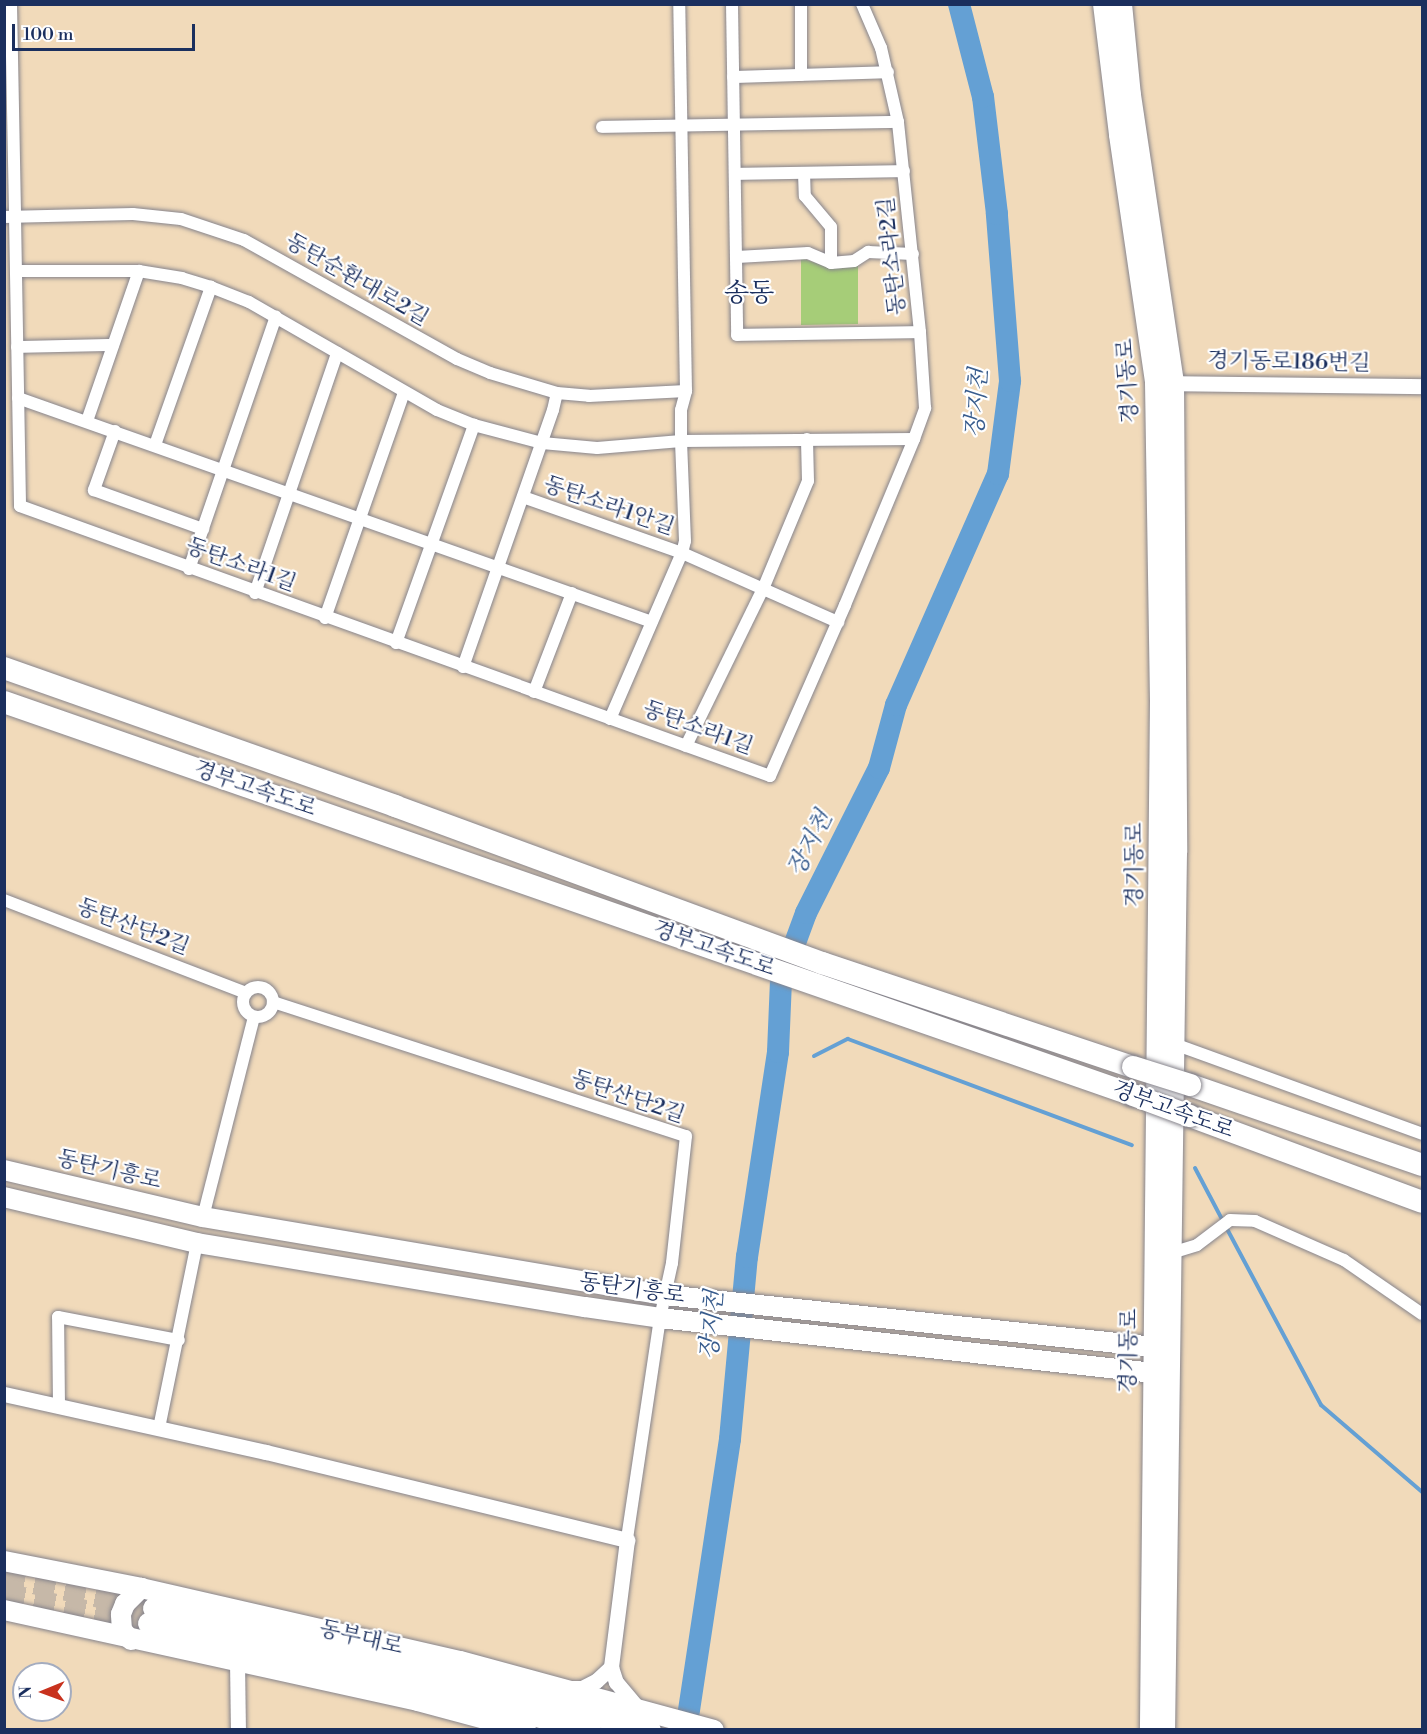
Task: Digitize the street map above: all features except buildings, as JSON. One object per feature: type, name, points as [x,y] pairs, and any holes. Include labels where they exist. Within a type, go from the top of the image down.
[{"type":"highway","name":"경부고속도로","points":[[4,668],[752,936],[819,974],[1133,1095],[1422,1202]]},
{"type":"highway","name":"경부고속도로","points":[[4,702],[745,960],[819,974],[1133,1067],[1422,1165]]},
{"type":"highway","name":"동부대로","points":[[590,1730],[151,1616],[428,1670],[648,1720]]},
{"type":"main road","name":"경기동로","points":[[1103,4],[1111,78],[1165,383],[1160,713],[1163,1254],[1153,1727]]},
{"type":"main road","name":"경기동로","points":[[1122,4],[1165,383],[1177,852],[1174,1044],[1163,1254]]},
{"type":"main road","name":"동탄기흥로","points":[[4,1170],[203,1216],[666,1295],[1161,1348]]},
{"type":"main road","name":"동탄기흥로","points":[[4,1197],[197,1243],[660,1318],[1161,1374]]},
{"type":"main road","name":"동부대로","points":[[4,1561],[141,1588],[460,1661],[561,1689],[648,1720],[714,1730]]},
{"type":"main road","points":[[131,1640],[122,1630],[121,1614],[125,1604],[141,1588]]},
{"type":"main road","points":[[4,1611],[418,1701],[526,1730]]},
{"type":"street","name":"동탄소라1길","points":[[11,4],[10,217],[16,271],[20,506],[255,593],[770,776],[838,622],[925,408],[920,332]]},
{"type":"street","points":[[679,4],[686,391],[681,410],[681,441]]},
{"type":"street","name":"동탄소라2길","points":[[732,4],[737,335],[920,332],[898,122],[888,72],[862,4]]},
{"type":"street","points":[[801,4],[801,75]]},
{"type":"street","points":[[733,77],[888,72]]},
{"type":"street","points":[[602,127],[898,122]]},
{"type":"street","points":[[735,174],[904,171]]},
{"type":"street","points":[[804,172],[805,196],[831,226],[831,263]]},
{"type":"street","name":"동탄순환대로2길","points":[[10,217],[133,214],[181,219],[244,240],[457,360],[517,382],[557,393],[589,396],[686,391]]},
{"type":"street","points":[[737,257],[808,253],[831,263],[854,261],[868,252],[913,254]]},
{"type":"street","points":[[16,271],[139,271],[182,278],[211,287],[249,302],[404,393],[474,425],[542,443],[597,448],[681,441],[914,439]]},
{"type":"street","points":[[87,421],[139,271]]},
{"type":"street","points":[[155,445],[211,287]]},
{"type":"street","points":[[189,569],[276,317]]},
{"type":"street","points":[[17,347],[113,345]]},
{"type":"street","points":[[255,593],[337,353]]},
{"type":"street","name":"경기동로186번길","points":[[1165,383],[1422,386]]},
{"type":"street","points":[[325,618],[404,393]]},
{"type":"street","name":"동탄소라1안길","points":[[463,667],[542,443],[557,393]]},
{"type":"street","points":[[18,399],[87,421],[652,622]]},
{"type":"street","points":[[396,643],[474,425]]},
{"type":"street","points":[[115,431],[94,490],[203,529]]},
{"type":"street","points":[[686,746],[763,589],[808,481],[807,440]]},
{"type":"street","name":"동탄소라1안길","points":[[610,719],[682,554],[685,541],[681,441]]},
{"type":"street","name":"동탄소라1안길","points":[[523,497],[682,554],[838,622]]},
{"type":"street","points":[[534,692],[572,593]]},
{"type":"street","name":"동탄산단2길","points":[[4,900],[246,993]]},
{"type":"street","points":[[263,987],[271,994],[273,1002],[269,1013],[254,1017],[243,1006],[246,993],[252,988],[263,987]]},
{"type":"street","name":"동탄산단2길","points":[[273,1002],[686,1136],[666,1295],[660,1318],[627,1540]]},
{"type":"street","points":[[203,1216],[254,1017]]},
{"type":"street","points":[[1174,1044],[1422,1134]]},
{"type":"street","points":[[1163,1254],[1197,1245],[1216,1228],[1230,1220],[1255,1221],[1344,1260],[1422,1314]]},
{"type":"street","points":[[159,1428],[179,1341],[197,1243]]},
{"type":"street","points":[[59,1406],[58,1317],[179,1341]]},
{"type":"street","points":[[4,1394],[159,1428],[627,1540],[611,1667],[616,1682],[648,1720]]},
{"type":"street","points":[[237,1661],[238,1730]]},
{"type":"street","points":[[561,1689],[582,1688],[596,1681],[611,1667]]},
{"type":"green space","points":[[801,258],[825,266],[858,266],[858,324],[801,325]]},
{"type":"waterway","name":"장지천","points":[[686,1730],[730,1439],[747,1257],[778,1052],[781,981],[806,913],[879,768],[896,705],[998,474],[1010,381],[997,214],[983,97],[959,4]]},
{"type":"waterway","points":[[814,1056],[848,1039],[1132,1145]]},
{"type":"waterway","points":[[778,1052],[786,1053]]},
{"type":"waterway","points":[[1195,1168],[1223,1221]]},
{"type":"waterway","points":[[1226,1227],[1321,1405],[1422,1492]]},
{"type":"tunnel","points":[[4,1577],[153,1608]]},
{"type":"tunnel","points":[[4,1593],[148,1623]]},
{"type":"district","name":"송동","points":[[749,294]]}]
